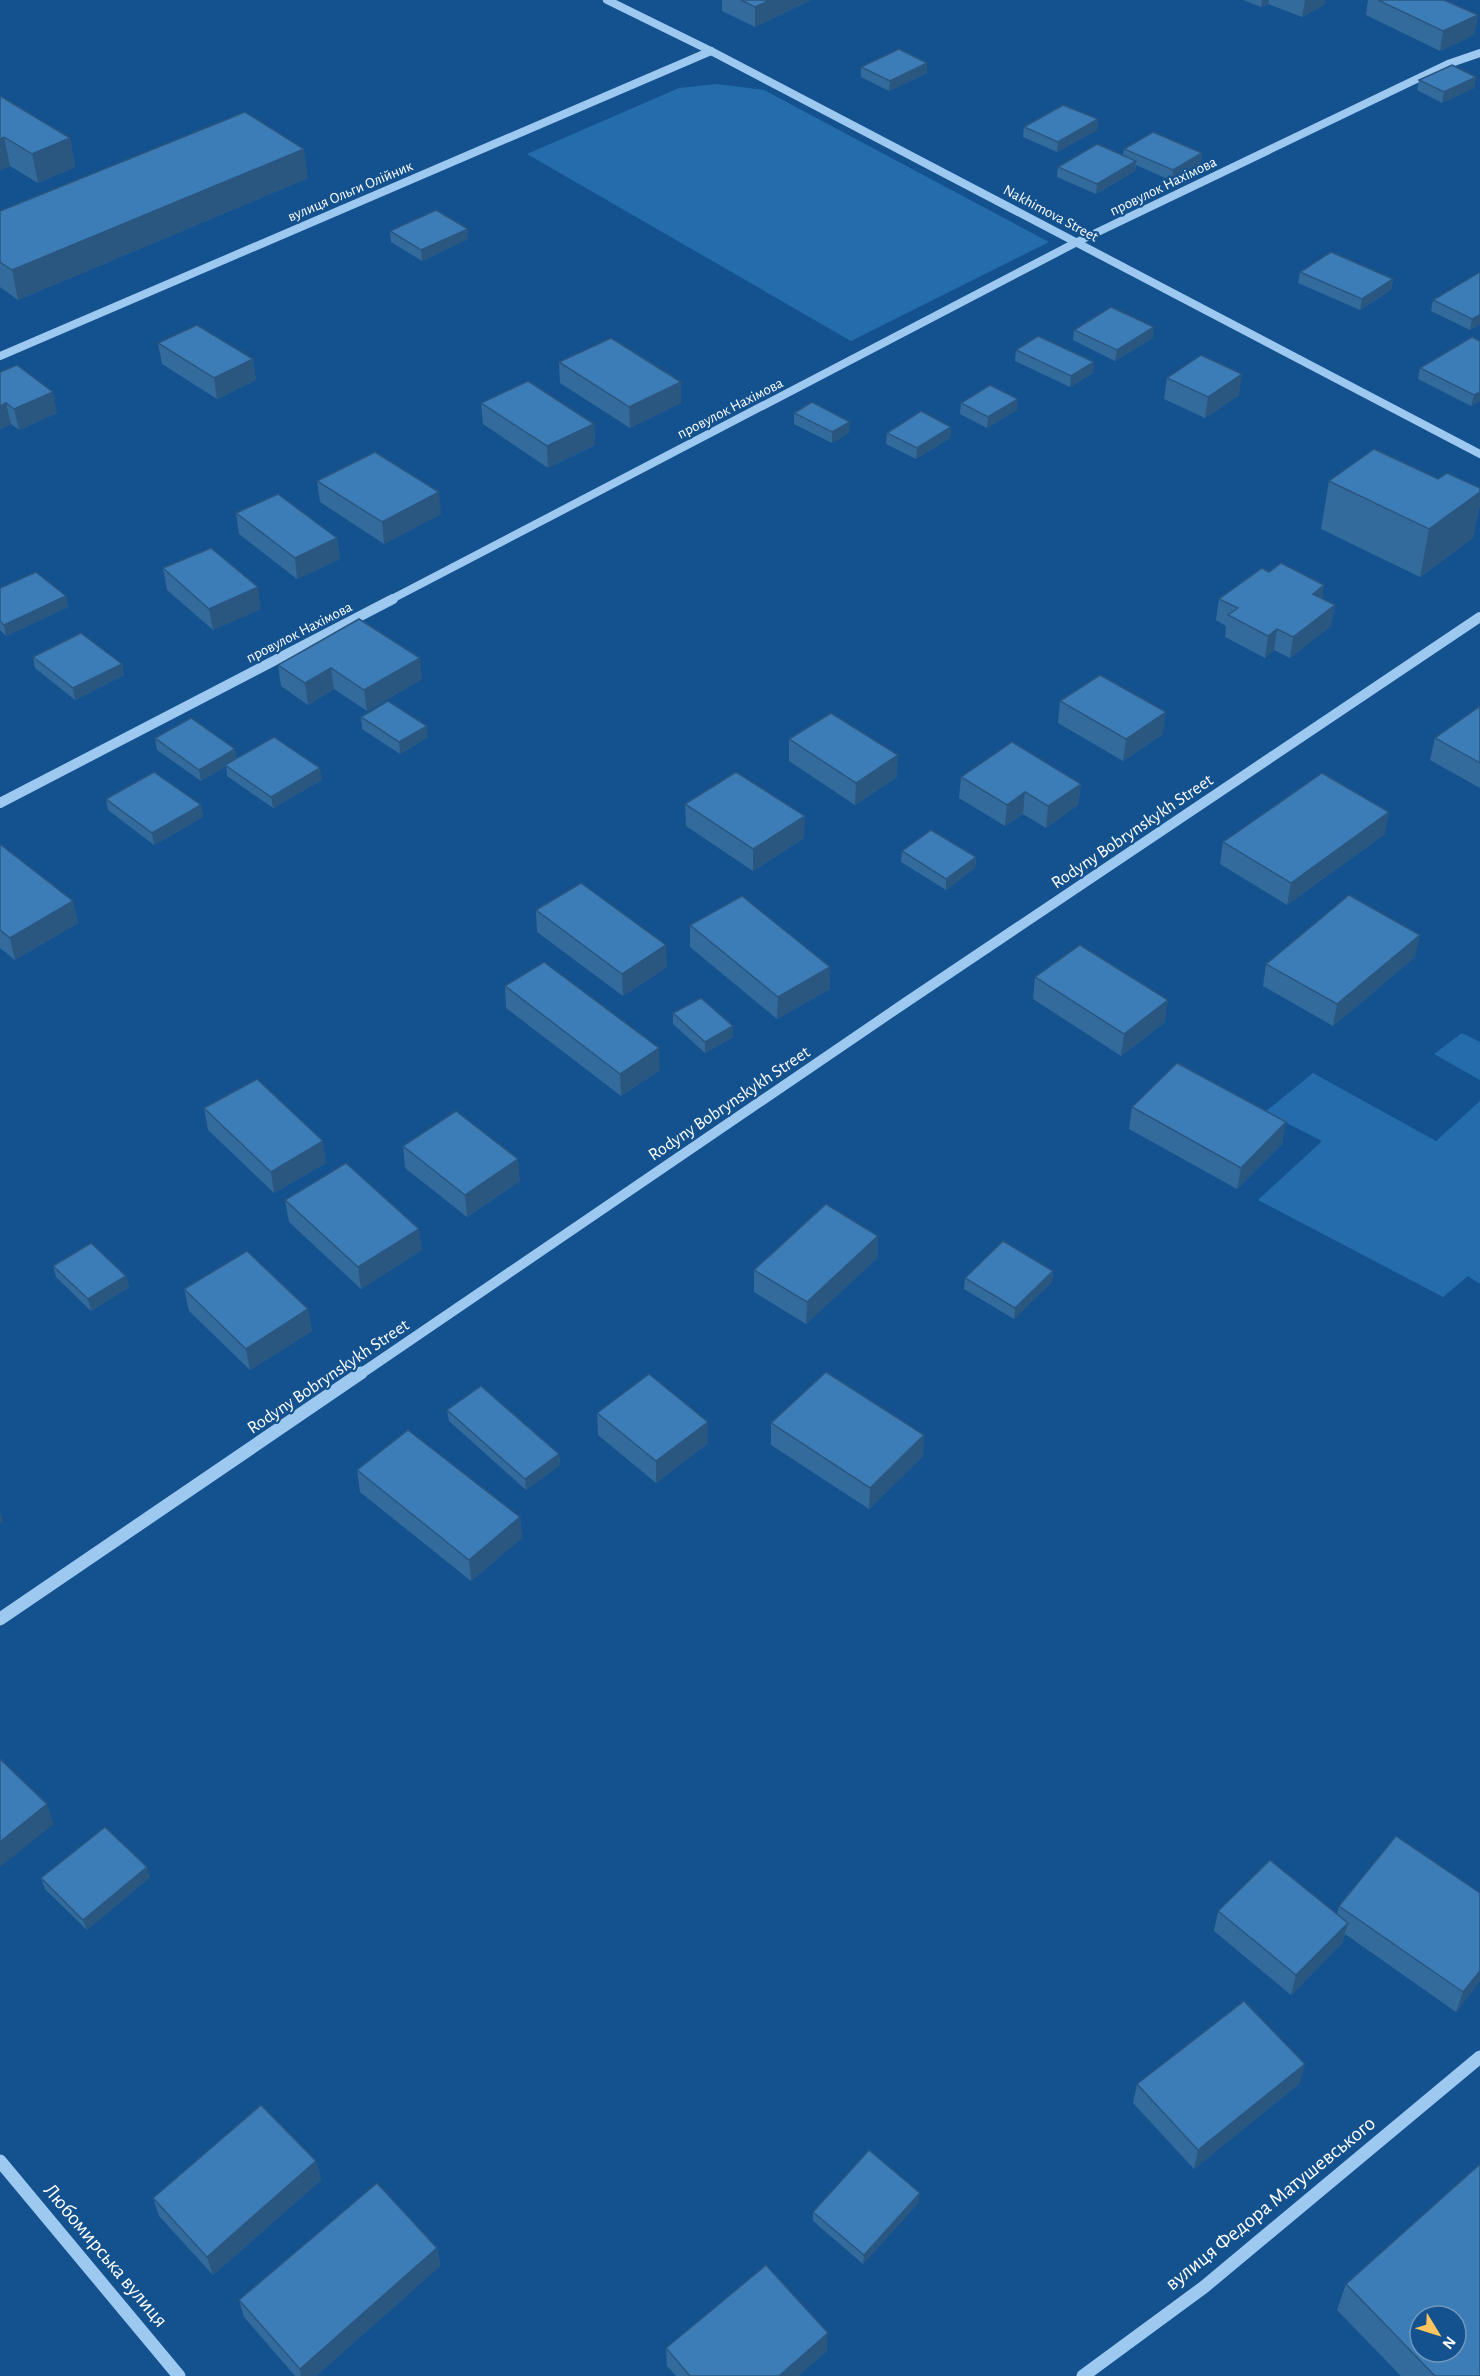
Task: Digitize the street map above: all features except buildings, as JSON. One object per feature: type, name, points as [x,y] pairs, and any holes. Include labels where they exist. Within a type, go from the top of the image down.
[{"type":"street","name":"Nakhimova Street","points":[[607,0],[711,51],[1480,454]]},
{"type":"street","name":"вулиця Ольги Олійник","points":[[0,356],[711,51]]},
{"type":"street","name":"провулок Нахімова","points":[[0,802],[1077,242],[1449,64],[1480,53]]},
{"type":"street","name":"Rodyny Bobrynskykh Street","points":[[0,1620],[895,1010],[1480,617]]},
{"type":"street","name":"вулиця Федора Матушевського","points":[[1083,2376],[1204,2288],[1480,2057]]},
{"type":"street","name":"Любомирська вулиця","points":[[0,2161],[179,2376]]},
{"type":"shaded area","points":[[717,84],[764,90],[1049,242],[851,341],[527,154],[679,88]]},
{"type":"shaded area","points":[[1462,1033],[1480,1042],[1480,1080],[1434,1054]]},
{"type":"shaded area","points":[[1313,1073],[1436,1141],[1480,1101],[1480,1284],[1468,1276],[1443,1297],[1258,1200],[1322,1141],[1265,1112]]}]
